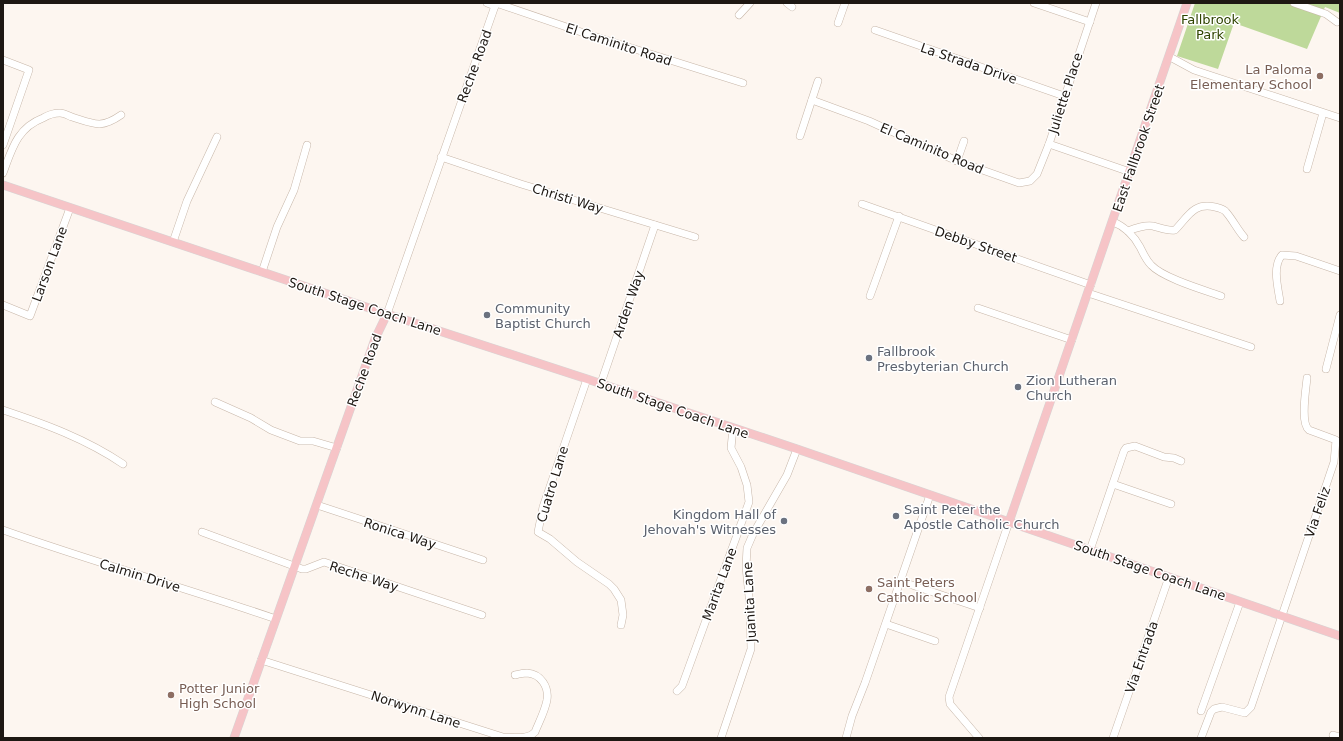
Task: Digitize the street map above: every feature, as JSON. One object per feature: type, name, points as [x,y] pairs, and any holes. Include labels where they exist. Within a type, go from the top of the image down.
[{"type":"main road","name":"East Fallbrook Street","points":[[1009,522],[1188,3]]},
{"type":"main road","name":"South Stage Coach Lane","points":[[3,186],[387,314],[601,383],[1340,636]]},
{"type":"main road","name":"Reche Road","points":[[234,738],[375,339],[387,314]]},
{"type":"street","name":"El Caminito Road","points":[[487,3],[495,4],[743,83]]},
{"type":"street","points":[[739,15],[750,3]]},
{"type":"street","points":[[838,23],[845,3]]},
{"type":"street","points":[[1034,3],[1090,22]]},
{"type":"street","name":"Juliette Place","points":[[1030,181],[1037,174],[1049,144],[1096,3]]},
{"type":"street","points":[[1294,3],[1326,14],[1337,22]]},
{"type":"street","name":"Reche Road","points":[[387,314],[495,4]]},
{"type":"street","name":"La Strada Drive","points":[[875,30],[1064,96]]},
{"type":"street","points":[[1170,57],[1194,70],[1340,118]]},
{"type":"street","points":[[3,60],[29,70],[3,145]]},
{"type":"street","points":[[800,136],[818,81]]},
{"type":"street","name":"El Caminito Road","points":[[812,100],[862,118],[957,161],[1020,183],[1030,181]]},
{"type":"street","points":[[3,173],[14,143],[24,129],[34,121],[48,115],[61,113],[96,124],[106,123],[121,115]]},
{"type":"street","points":[[1306,169],[1323,113]]},
{"type":"street","points":[[173,242],[187,201],[217,137]]},
{"type":"street","points":[[957,161],[964,141]]},
{"type":"street","points":[[1049,144],[1130,172]]},
{"type":"street","points":[[262,272],[277,227],[294,190],[307,145]]},
{"type":"street","name":"Christi Way","points":[[441,157],[521,184],[695,237]]},
{"type":"street","name":"Debby Street","points":[[862,204],[1091,284]]},
{"type":"street","name":"East Fallbrook Street","points":[[1128,231],[1139,226],[1152,226],[1168,231],[1175,230],[1193,209],[1200,206],[1213,206],[1226,211],[1244,237]]},
{"type":"street","name":"Larson Lane","points":[[3,305],[30,316],[70,208]]},
{"type":"street","points":[[870,296],[898,216]]},
{"type":"street","points":[[1113,222],[1118,223],[1128,231],[1150,265],[1158,271],[1194,287],[1222,296]]},
{"type":"street","name":"Arden Way","points":[[601,383],[655,225]]},
{"type":"street","points":[[1280,301],[1277,275],[1280,258],[1282,255],[1296,256],[1340,271]]},
{"type":"street","points":[[1088,293],[1251,347]]},
{"type":"street","points":[[978,308],[1072,340]]},
{"type":"street","points":[[1326,369],[1340,315]]},
{"type":"street","name":"Via Feliz","points":[[1282,616],[1334,462],[1336,440],[1306,427],[1304,420],[1307,378]]},
{"type":"street","name":"Cuatro Lane","points":[[587,379],[543,508],[538,532],[550,539],[576,562],[614,589],[621,600],[623,615],[621,625]]},
{"type":"street","points":[[215,402],[252,418],[271,430],[300,441],[313,441],[337,448]]},
{"type":"street","points":[[3,410],[54,428],[105,452],[123,464]]},
{"type":"street","name":"Marita Lane","points":[[677,691],[682,686],[749,502],[747,485],[741,467],[731,448],[733,428]]},
{"type":"street","points":[[1090,550],[1124,451],[1129,446],[1134,446],[1164,457],[1174,458],[1181,461]]},
{"type":"street","name":"Juanita Lane","points":[[721,738],[751,648],[750,606],[746,567],[747,548],[753,534],[787,475],[797,449]]},
{"type":"street","points":[[1113,484],[1171,504]]},
{"type":"street","points":[[846,738],[852,716],[886,624],[930,495]]},
{"type":"street","name":"Ronica Way","points":[[317,505],[483,560]]},
{"type":"street","name":"East Fallbrook Street","points":[[979,738],[950,704],[949,697],[1009,522]]},
{"type":"street","name":"Calmin Drive","points":[[3,530],[66,552],[219,599],[276,619]]},
{"type":"street","name":"Reche Way","points":[[202,532],[295,566],[306,569],[324,562],[482,615]]},
{"type":"street","name":"Via Entrada","points":[[1113,738],[1169,577]]},
{"type":"street","points":[[900,581],[980,608]]},
{"type":"street","points":[[1201,711],[1240,602]]},
{"type":"street","points":[[1201,738],[1210,712],[1214,709],[1222,707],[1245,713],[1251,707],[1282,616]]},
{"type":"street","points":[[886,624],[935,640]]},
{"type":"street","name":"Norwynn Lane","points":[[261,660],[503,737],[526,738],[535,732],[547,702],[548,695],[546,685],[540,677],[527,673],[515,675]]},
{"type":"green space","name":"Fallbrook Park","points":[[1195,3],[1340,3],[1340,13],[1325,7],[1307,49],[1234,23],[1218,69],[1177,56]]},
{"type":"place","name":"La Paloma Elementary School","points":[[1320,76]]},
{"type":"place","name":"Community Baptist Church","points":[[487,315]]},
{"type":"place","name":"Fallbrook Presbyterian Church","points":[[869,358]]},
{"type":"place","name":"Zion Lutheran Church","points":[[1018,387]]},
{"type":"place","name":"Saint Peter the Apostle Catholic Church","points":[[896,516]]},
{"type":"place","name":"Kingdom Hall of Jehovah's Witnesses","points":[[784,521]]},
{"type":"place","name":"Saint Peters Catholic School","points":[[869,589]]},
{"type":"place","name":"Potter Junior High School","points":[[171,695]]}]
